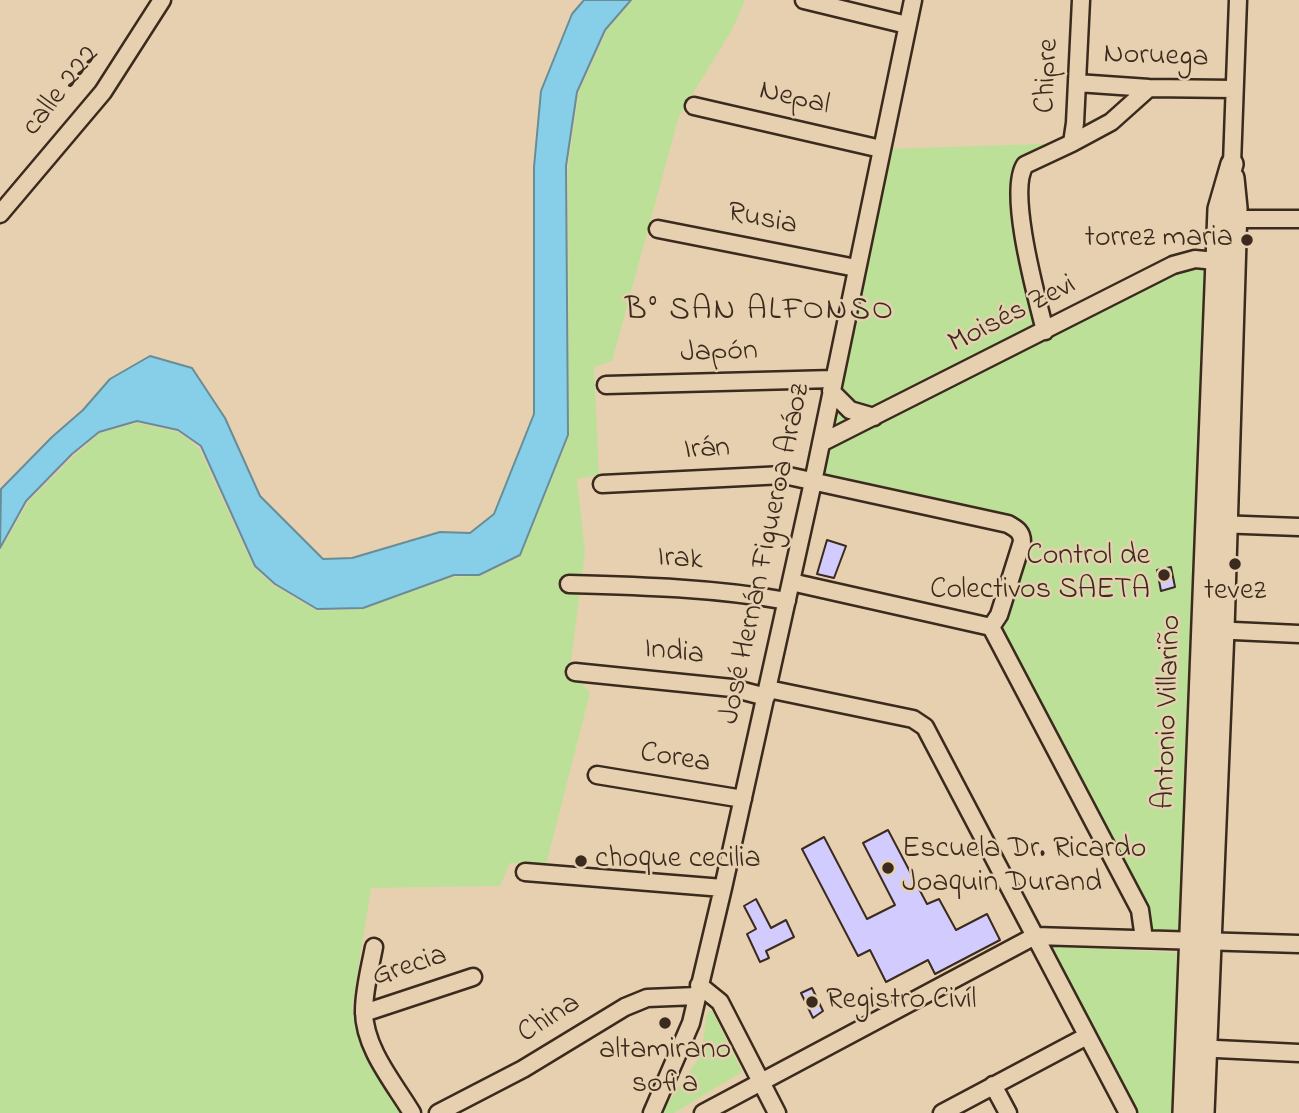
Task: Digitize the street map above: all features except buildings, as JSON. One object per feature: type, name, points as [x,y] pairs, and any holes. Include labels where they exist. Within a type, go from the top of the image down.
[{"type":"street","name":"calle 222","points":[[0,214],[103,92],[162,0]]},
{"type":"street","points":[[804,0],[907,25]]},
{"type":"street","name":"José Hernán Figueroa Aráoz","points":[[652,1113],[691,1023],[723,888],[813,482],[913,0]]},
{"type":"street","name":"Chipre","points":[[1045,331],[1024,240],[1020,177],[1025,164],[1072,143],[1081,0]]},
{"type":"street","points":[[1232,164],[1238,0]]},
{"type":"street","name":"Noruega","points":[[1077,83],[1149,88],[1234,89]]},
{"type":"street","points":[[1072,143],[1111,122],[1149,88]]},
{"type":"street","name":"Nepal","points":[[694,106],[881,149]]},
{"type":"street","name":"Antonio Villariño","points":[[1184,1113],[1196,1048],[1227,219],[1232,164]]},
{"type":"street","points":[[1227,219],[1299,219]]},
{"type":"street","name":"Rusia","points":[[658,229],[856,268]]},
{"type":"street","name":"Moisés Zevi","points":[[821,443],[1183,261],[1226,262]]},
{"type":"street","name":"Japón","points":[[606,385],[832,385]]},
{"type":"street","points":[[832,385],[850,410],[874,417]]},
{"type":"street","name":"Irán","points":[[602,484],[784,475],[1008,524],[1022,534],[1022,542],[999,615],[991,627]]},
{"type":"street","points":[[1217,524],[1299,527]]},
{"type":"street","points":[[791,582],[991,627],[1140,910],[1144,939]]},
{"type":"street","name":"Irak","points":[[569,584],[676,587],[787,601]]},
{"type":"street","points":[[1213,630],[1299,634]]},
{"type":"street","name":"India","points":[[575,672],[767,693],[921,722],[1035,936]]},
{"type":"street","name":"Corea","points":[[597,775],[743,799]]},
{"type":"street","points":[[525,872],[723,888]]},
{"type":"street","points":[[1035,936],[1128,1113]]},
{"type":"street","points":[[703,1113],[1035,936],[1299,944]]},
{"type":"street","points":[[374,947],[364,1013],[367,1037],[412,1113]]},
{"type":"street","name":"Grecia","points":[[364,1013],[474,977]]},
{"type":"street","points":[[698,990],[720,1002],[777,1113]]},
{"type":"street","name":"China","points":[[438,1113],[523,1069],[625,1007],[647,998],[698,990]]},
{"type":"street","points":[[942,1113],[1087,1036]]},
{"type":"street","points":[[1196,1048],[1299,1053]]},
{"type":"street","name":"Antonio Villariño","points":[[1196,1048],[1203,1113]]},
{"type":"street","points":[[993,1085],[1008,1113]]},
{"type":"green space","points":[[633,0],[745,0],[732,30],[679,116],[612,361],[594,367],[599,475],[577,479],[585,552],[570,670],[590,693],[546,865],[510,863],[500,886],[371,888],[352,1008],[400,1113],[0,1113],[0,551],[28,502],[74,456],[100,433],[137,423],[178,432],[199,448],[253,566],[273,585],[317,611],[363,609],[453,577],[480,576],[520,557],[569,436],[568,166],[579,91],[607,30]]},
{"type":"green space","points":[[1072,143],[1025,165],[1045,331],[1183,261],[1217,260],[1191,940],[1144,939],[1140,910],[991,627],[1022,534],[813,482],[881,149]]},
{"type":"green space","points":[[1046,946],[1182,953],[1175,1113],[1135,1113]]},
{"type":"green space","points":[[712,1010],[742,1072],[674,1113],[661,1113],[701,1055],[707,1013]]},
{"type":"water","points":[[584,0],[631,0],[605,30],[577,92],[566,166],[568,435],[520,555],[479,575],[454,575],[363,608],[317,609],[275,584],[255,566],[201,446],[178,430],[137,421],[99,432],[72,454],[26,501],[0,548],[1,489],[83,410],[110,379],[150,356],[192,368],[225,418],[260,496],[323,559],[352,558],[440,532],[470,533],[494,514],[534,414],[534,167],[541,91],[572,14]]},
{"type":"place","name":"torrez maria","points":[[1247,240]]},
{"type":"place","name":"tevez","points":[[1235,564]]},
{"type":"place","name":"Control de Colectivos SAETA","points":[[1164,575]]},
{"type":"place","name":"choque cecilia","points":[[581,861]]},
{"type":"place","name":"Escuela Dr. Ricardo Joaquin Durand","points":[[888,868]]},
{"type":"place","name":"Registro Civíl","points":[[812,1002]]},
{"type":"place","name":"altamirano sofia","points":[[665,1023]]},
{"type":"district","name":"B° SAN ALFONSO","points":[[760,313]]}]
